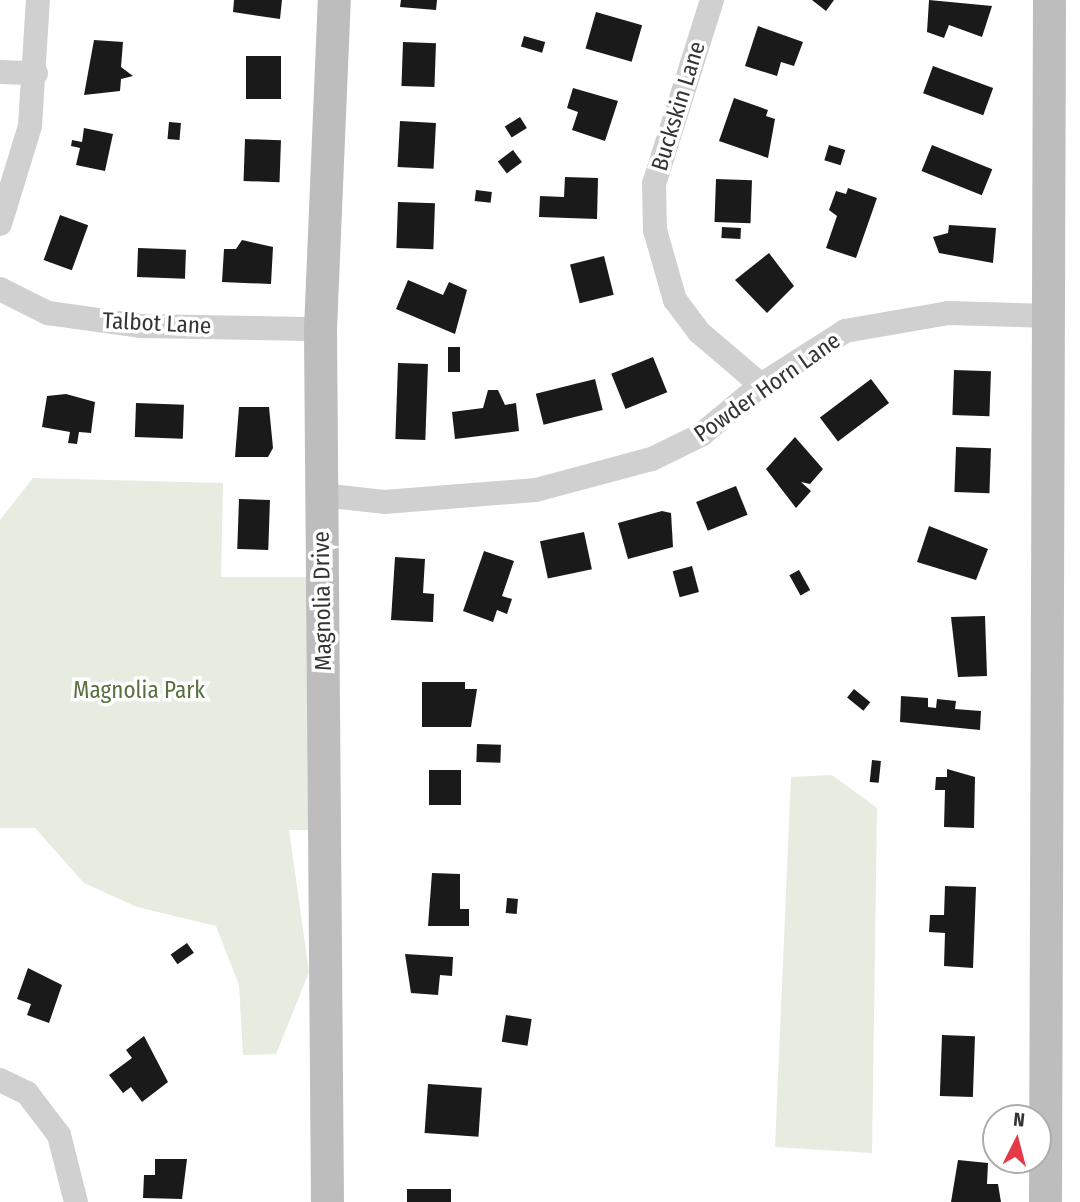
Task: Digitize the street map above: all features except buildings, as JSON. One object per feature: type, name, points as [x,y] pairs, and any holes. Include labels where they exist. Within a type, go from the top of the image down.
[{"type":"street","points":[[0,224],[18,178],[36,73],[38,0]]},
{"type":"street","name":"Magnolia Drive","points":[[327,1202],[320,329],[334,0]]},
{"type":"street","name":"Buckskin Lane","points":[[712,0],[654,184],[656,230],[675,300],[699,332],[761,385]]},
{"type":"street","points":[[1045,1202],[1044,665],[1051,316],[1049,0]]},
{"type":"street","points":[[0,72],[36,73]]},
{"type":"street","name":"Talbot Lane","points":[[0,289],[48,313],[140,326],[320,329]]},
{"type":"street","name":"Powder Horn Lane","points":[[321,495],[384,502],[536,490],[652,459],[701,435],[761,385],[845,331],[876,321],[948,313],[1051,316]]},
{"type":"street","points":[[0,1080],[27,1093],[59,1135],[76,1202]]},
{"type":"green space","name":"Magnolia Park","points":[[33,478],[223,483],[221,577],[313,577],[315,830],[289,830],[309,972],[276,1054],[243,1055],[239,985],[216,926],[137,907],[84,883],[35,828],[0,828],[0,520]]},
{"type":"green space","points":[[832,775],[877,808],[872,1153],[775,1147],[791,777]]}]
